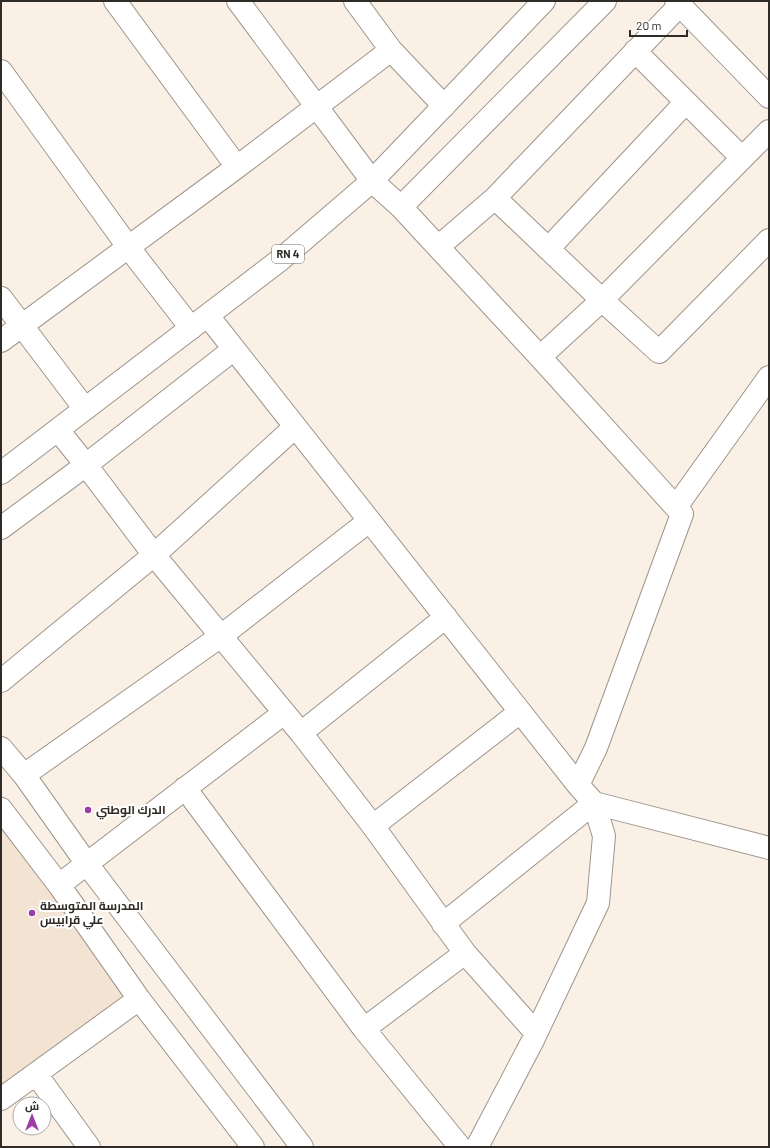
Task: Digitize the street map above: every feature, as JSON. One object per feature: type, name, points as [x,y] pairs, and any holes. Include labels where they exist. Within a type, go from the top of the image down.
[{"type":"street","points":[[115,1],[237,167]]},
{"type":"street","points":[[238,1],[372,181],[400,207],[438,247],[682,514],[596,748],[578,785]]},
{"type":"street","points":[[355,1],[391,50],[444,106]]},
{"type":"street","name":"RN 4","points":[[2,469],[58,430],[280,260],[372,181],[544,1]]},
{"type":"street","points":[[400,207],[605,1]]},
{"type":"street","points":[[438,247],[495,198],[635,51],[678,3],[769,97]]},
{"type":"street","points":[[1,341],[129,248],[391,50]]},
{"type":"street","points":[[635,51],[742,158]]},
{"type":"street","points":[[1,71],[129,248],[199,322],[234,349],[520,712],[594,803],[604,836],[598,903],[536,1033],[477,1147]]},
{"type":"street","points":[[548,249],[686,102]]},
{"type":"street","points":[[540,357],[602,300],[769,131]]},
{"type":"street","points":[[495,198],[659,352],[769,240]]},
{"type":"street","points":[[1,298],[85,409]]},
{"type":"street","points":[[1,528],[86,465],[234,349]]},
{"type":"street","points":[[676,507],[769,378]]},
{"type":"street","points":[[1,681],[154,555],[295,426]]},
{"type":"street","points":[[58,430],[154,555],[301,733],[373,826],[465,953],[536,1033]]},
{"type":"street","points":[[24,775],[221,636],[369,520]]},
{"type":"street","points":[[301,733],[446,617]]},
{"type":"street","points":[[373,826],[520,712]]},
{"type":"street","points":[[59,885],[284,713]]},
{"type":"street","points":[[1,748],[24,775],[87,864],[302,1147]]},
{"type":"street","points":[[185,788],[364,1029],[460,1147]]},
{"type":"street","points":[[594,803],[769,848]]},
{"type":"street","points":[[443,924],[594,803]]},
{"type":"street","points":[[1,809],[59,885],[139,999],[253,1147]]},
{"type":"street","points":[[364,1029],[465,953]]},
{"type":"street","points":[[1,1100],[139,999]]},
{"type":"street","points":[[36,1074],[89,1147]]},
{"type":"shaded area","name":"المدرسة المتوسطة علي قرابيس","points":[[1,827],[127,998],[1,1089]]},
{"type":"place","name":"الدرك الوطني","points":[[88,810]]},
{"type":"place","name":"المدرسة المتوسطة علي قرابيس","points":[[32,913]]}]
